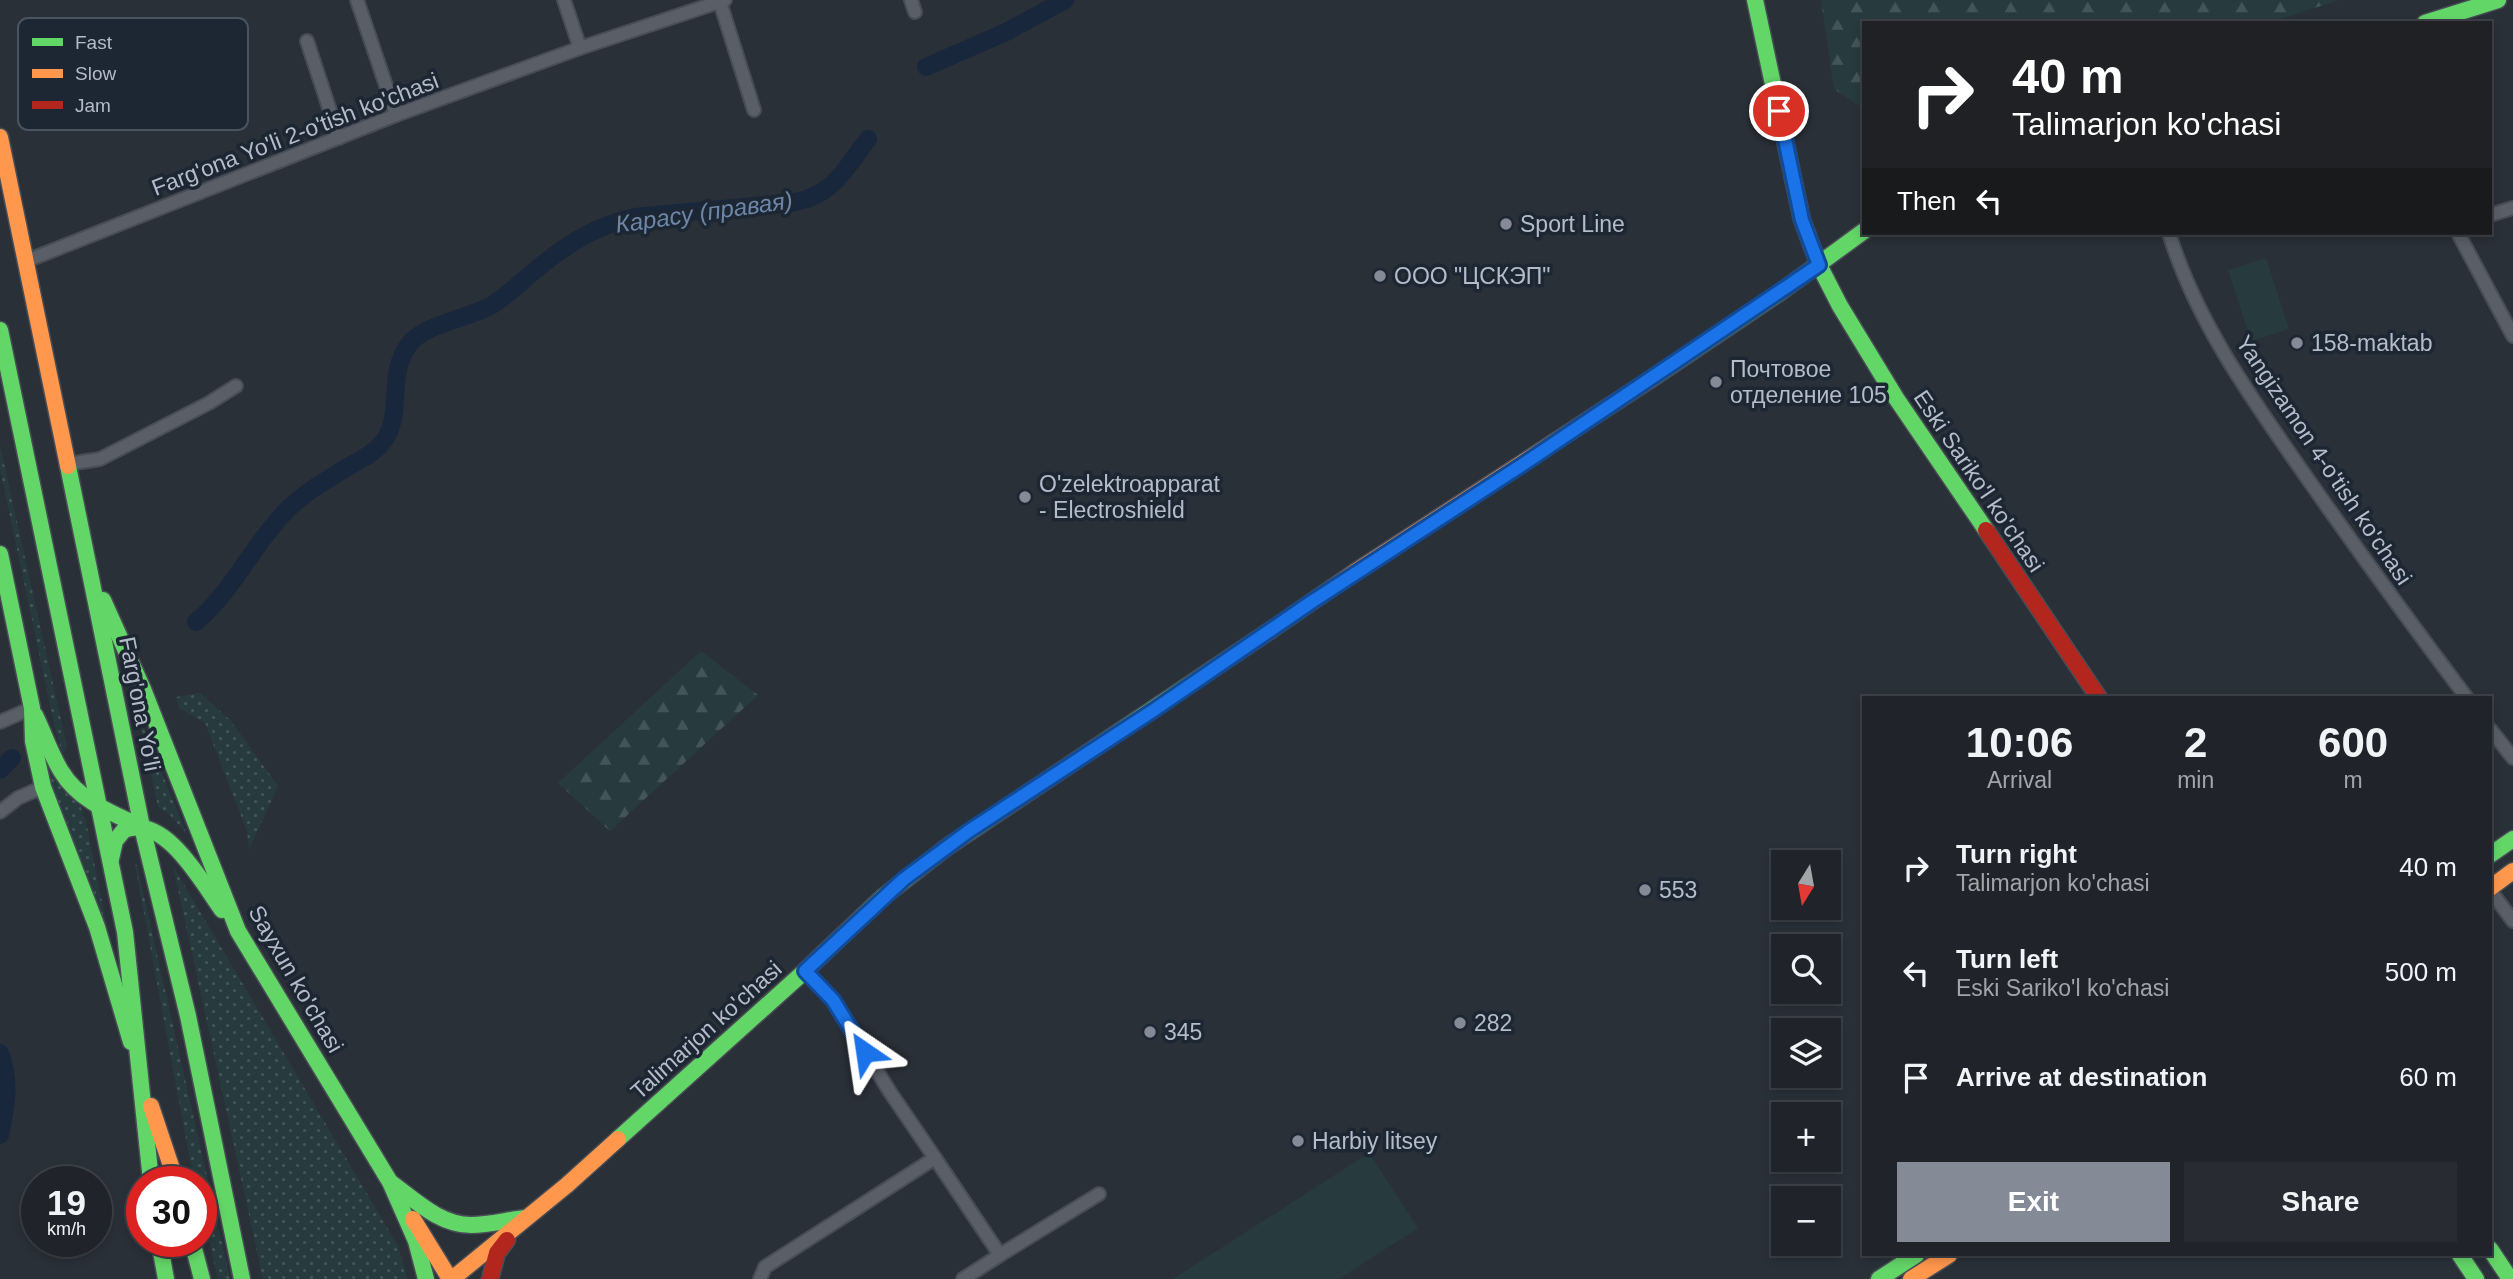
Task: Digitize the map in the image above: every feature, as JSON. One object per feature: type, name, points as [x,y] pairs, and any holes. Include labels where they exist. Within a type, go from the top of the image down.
[{"type":"main road","name":"Eski Sariko'l ko'chasi","points":[[1755,0],[1802,220],[1819,265],[1840,306],[1896,398],[2098,696]]},
{"type":"main road","points":[[2431,21],[2498,0]]},
{"type":"main road","name":"Farg'ona Yo'li","points":[[0,137],[142,827],[188,1016],[242,1279]]},
{"type":"main road","name":"Talimarjon ko'chasi","points":[[451,1279],[567,1185],[904,879],[969,831],[1525,463],[1819,265],[1862,233]]},
{"type":"main road","points":[[0,330],[125,932],[149,1166]]},
{"type":"main road","points":[[0,554],[32,708],[33,741],[43,787],[97,927],[171,1166]]},
{"type":"main road","name":"Sayxun ko'chasi","points":[[89,567],[143,689],[237,932],[451,1279]]},
{"type":"main road","points":[[32,708],[65,777],[98,806],[165,839],[178,850],[237,932]]},
{"type":"main road","points":[[110,863],[114,842],[120,832],[142,827]]},
{"type":"main road","points":[[2492,854],[2513,839]]},
{"type":"main road","points":[[2492,888],[2513,872]]},
{"type":"main road","points":[[390,1182],[442,1218],[454,1223],[465,1225],[525,1218]]},
{"type":"main road","points":[[390,1182],[416,1241],[426,1279]]},
{"type":"main road","points":[[490,1279],[497,1253],[525,1218]]},
{"type":"main road","points":[[2492,1252],[2510,1279]]},
{"type":"main road","points":[[1879,1279],[1914,1256]]},
{"type":"main road","points":[[1911,1279],[1947,1256]]},
{"type":"main road","points":[[2461,1256],[2476,1279]]},
{"type":"main road","points":[[162,1257],[166,1279]]},
{"type":"main road","points":[[196,1257],[202,1279]]},
{"type":"street","points":[[357,0],[396,116]]},
{"type":"street","points":[[564,0],[580,48]]},
{"type":"street","points":[[723,1],[754,110]]},
{"type":"street","name":"Farg'ona Yo'li 2-o'tish ko'chasi","points":[[26,261],[396,116],[580,48],[723,1]]},
{"type":"street","points":[[307,41],[339,138]]},
{"type":"street","points":[[2492,214],[2513,208]]},
{"type":"street","name":"Yangizamon 4-o'tish ko'chasi","points":[[2170,235],[2181,271],[2226,358],[2250,396],[2372,572],[2465,696]]},
{"type":"street","points":[[2459,235],[2513,335]]},
{"type":"street","points":[[68,464],[100,459],[171,424],[236,386]]},
{"type":"street","points":[[0,722],[32,708]]},
{"type":"street","points":[[2492,732],[2513,758]]},
{"type":"street","points":[[0,812],[18,798],[43,787]]},
{"type":"street","points":[[2492,892],[2513,921]]},
{"type":"street","points":[[805,971],[833,1000],[890,1092],[1000,1255]]},
{"type":"street","points":[[760,1279],[765,1266],[935,1158]]},
{"type":"street","points":[[963,1279],[1098,1194]]},
{"type":"green space","points":[[1821,0],[2339,0],[2274,21],[1862,21],[1862,108],[1834,89]]},
{"type":"green space","points":[[2266,258],[2289,329],[2251,341],[2228,270]]},
{"type":"green space","points":[[0,445],[67,747],[62,753],[0,469]]},
{"type":"green space","points":[[701,651],[758,695],[610,831],[558,783]]},
{"type":"green space","points":[[200,693],[231,721],[278,786],[249,850],[247,831],[205,723],[179,708],[176,697]]},
{"type":"green space","points":[[141,726],[187,835],[170,815],[158,807]]},
{"type":"green space","points":[[38,735],[79,801],[86,822],[109,936],[52,788]]},
{"type":"green space","points":[[135,865],[205,1166],[191,1166]]},
{"type":"green space","points":[[173,866],[398,1246],[408,1279],[263,1279]]},
{"type":"green space","points":[[1369,1153],[1418,1228],[1339,1279],[1173,1279]]},
{"type":"green space","points":[[217,1221],[230,1279],[218,1279],[213,1257],[217,1257]]},
{"type":"waterway","name":"Карасу (правая)","points":[[926,67],[1006,32],[1065,0]]},
{"type":"waterway","name":"Карасу (правая)","points":[[196,622],[222,595],[265,535],[290,507],[319,485],[372,453],[382,443],[393,420],[398,368],[410,343],[417,336],[492,305],[557,254],[607,225],[635,217],[796,202],[809,198],[830,186],[846,170],[868,139]]},
{"type":"waterway","name":"Карасу (правая)","points":[[0,770],[12,758]]},
{"type":"waterway","name":"Карасу (правая)","points":[[0,1053],[6,1084],[6,1104],[0,1135]]},
{"type":"traffic: fast","points":[[1755,0],[1802,220],[1819,265],[1840,306],[1896,398],[1986,530]]},
{"type":"traffic: fast","points":[[2431,21],[2498,0]]},
{"type":"traffic: fast","points":[[1651,379],[1779,293],[1862,232]]},
{"type":"traffic: fast","points":[[0,330],[125,932],[149,1166]]},
{"type":"traffic: fast","points":[[68,466],[142,827],[188,1016],[242,1279]]},
{"type":"traffic: fast","points":[[0,554],[32,708],[33,741],[43,787],[97,927],[131,1042]]},
{"type":"traffic: fast","points":[[103,600],[143,689],[238,931],[390,1182],[416,1241],[426,1279]]},
{"type":"traffic: fast","points":[[618,1139],[883,897],[947,847],[1271,630]]},
{"type":"traffic: fast","points":[[35,715],[68,781],[97,805],[142,827]]},
{"type":"traffic: fast","points":[[111,859],[115,841],[124,830],[139,827],[154,832],[181,854],[222,910]]},
{"type":"traffic: fast","points":[[2492,854],[2513,839]]},
{"type":"traffic: fast","points":[[390,1182],[428,1210],[459,1224],[485,1224],[525,1218]]},
{"type":"traffic: fast","points":[[2492,1252],[2510,1279]]},
{"type":"traffic: fast","points":[[1879,1279],[1914,1256]]},
{"type":"traffic: fast","points":[[2461,1256],[2476,1279]]},
{"type":"traffic: fast","points":[[162,1257],[166,1279]]},
{"type":"traffic: fast","points":[[196,1257],[202,1279]]},
{"type":"traffic: slow","points":[[0,137],[68,466]]},
{"type":"traffic: slow","points":[[1271,630],[1651,379]]},
{"type":"traffic: slow","points":[[2492,887],[2513,871]]},
{"type":"traffic: slow","points":[[151,1106],[171,1166]]},
{"type":"traffic: slow","points":[[452,1279],[567,1185],[618,1139]]},
{"type":"traffic: slow","points":[[413,1219],[450,1279]]},
{"type":"traffic: slow","points":[[1911,1279],[1947,1256]]},
{"type":"traffic: jam","points":[[1986,530],[2098,696]]},
{"type":"traffic: jam","points":[[490,1279],[497,1253],[507,1240]]},
{"type":"place","name":"Sport Line","points":[[1506,224]]},
{"type":"place","name":"ООО \"ЦСКЭП\"","points":[[1380,276]]},
{"type":"place","name":"158-maktab","points":[[2297,343]]},
{"type":"place","name":"Почтовое отделение 105","points":[[1716,382]]},
{"type":"place","name":"O'zelektroapparat - Electroshield","points":[[1025,497]]},
{"type":"place","name":"553","points":[[1645,890]]},
{"type":"place","name":"282","points":[[1460,1023]]},
{"type":"place","name":"345","points":[[1150,1032]]},
{"type":"place","name":"Harbiy litsey","points":[[1298,1141]]},
{"type":"route","points":[[865,1052],[833,1000],[805,971],[904,879],[969,831],[1819,265],[1802,220],[1779,111]]}]
